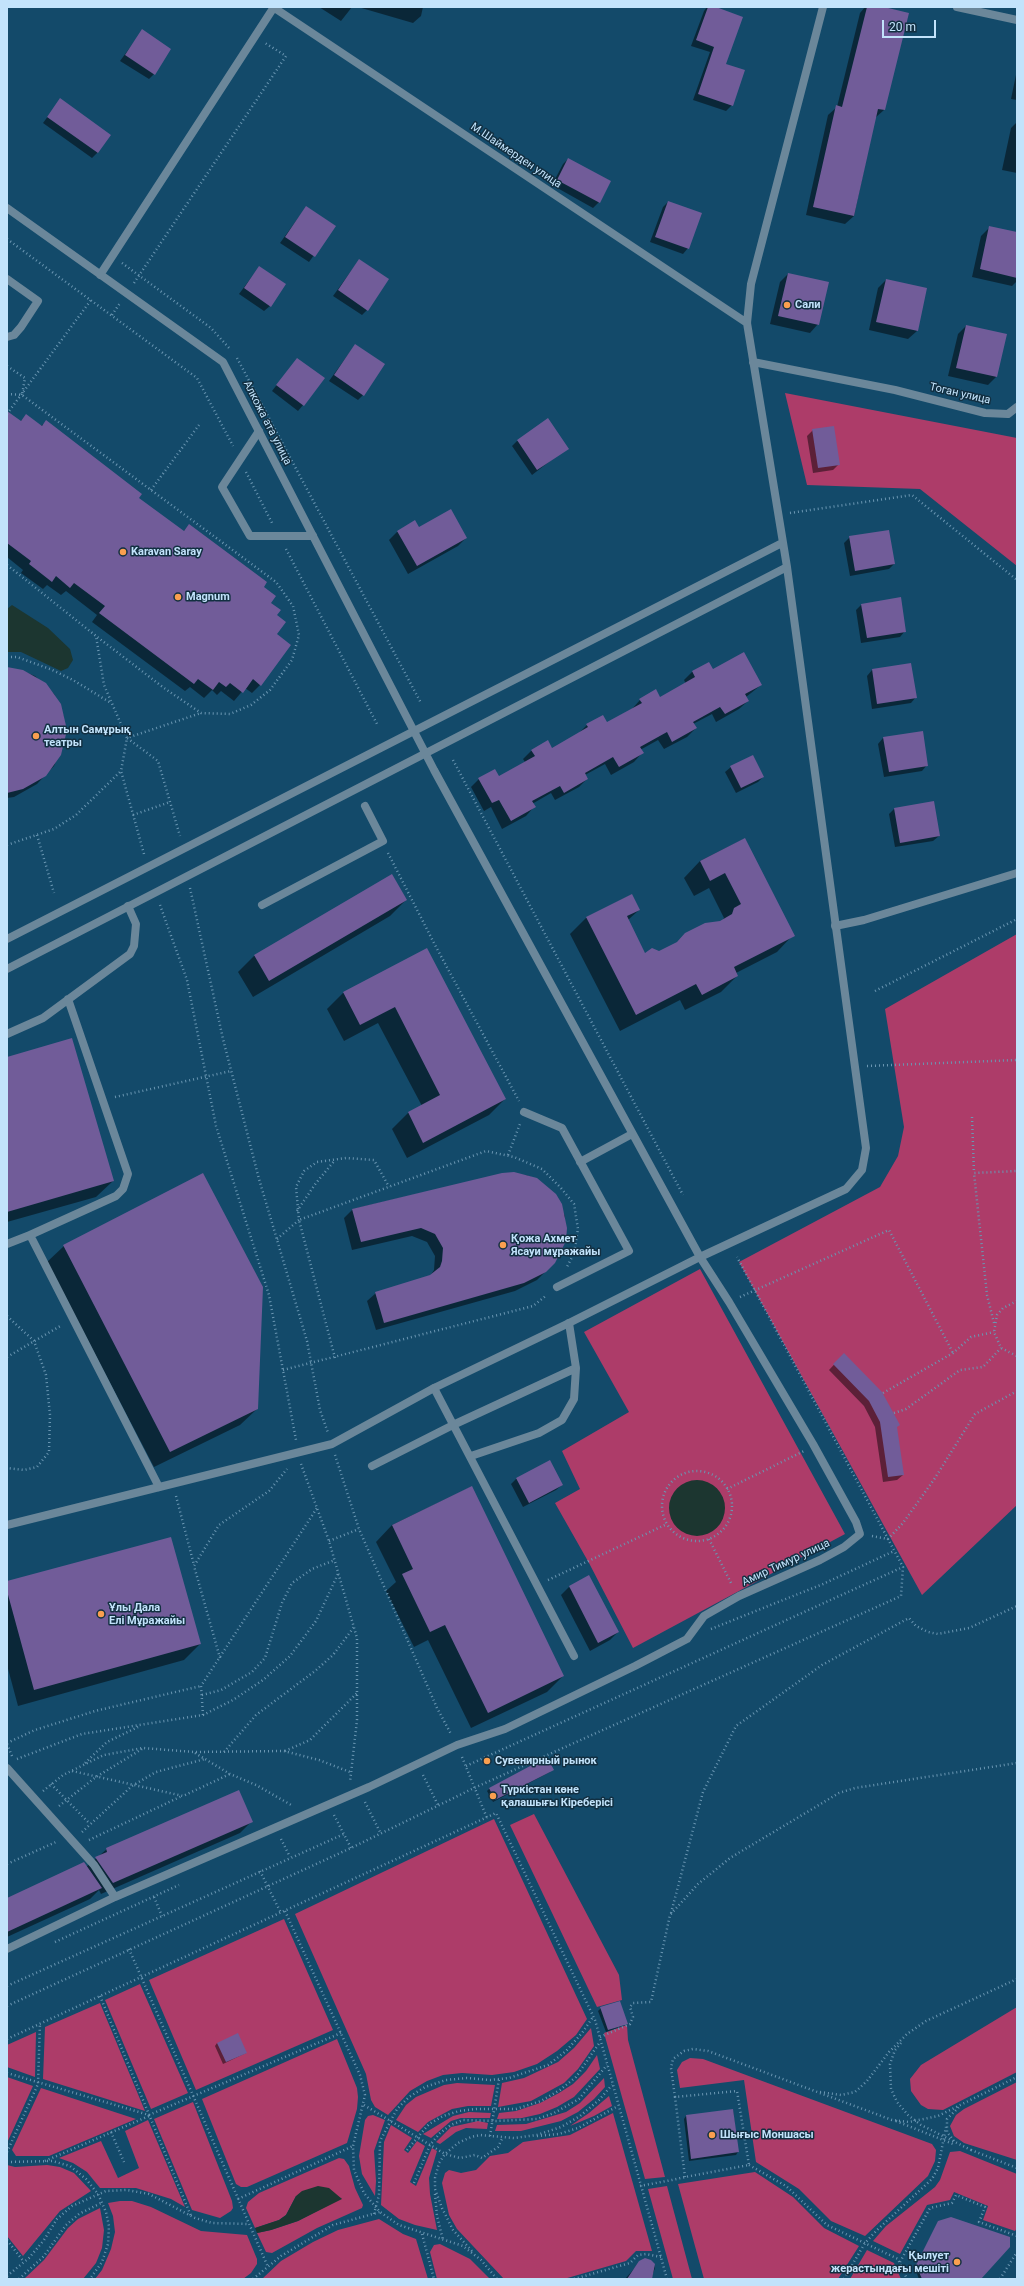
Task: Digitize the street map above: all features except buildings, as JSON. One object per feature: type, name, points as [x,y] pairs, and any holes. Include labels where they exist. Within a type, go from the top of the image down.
[{"type":"street","points":[[100,275],[273,7]]},
{"type":"street","name":"М.Шаймерден улица","points":[[273,7],[747,323]]},
{"type":"street","points":[[7,1525],[332,1444],[434,1388],[569,1323],[700,1257],[846,1189],[862,1170],[866,1148],[786,567],[747,323],[751,284],[823,7]]},
{"type":"street","points":[[957,7],[1017,20]]},
{"type":"street","name":"Алкожа ата улица","points":[[7,208],[100,275],[127,292],[223,362],[425,753],[700,1257]]},
{"type":"street","points":[[7,279],[38,301],[14,335],[7,336]]},
{"type":"street","name":"Тоган улица","points":[[753,362],[895,390],[985,413],[1008,414],[1017,407]]},
{"type":"street","points":[[259,431],[222,487],[250,536],[313,536]]},
{"type":"street","points":[[7,939],[413,730],[782,543]]},
{"type":"street","points":[[7,969],[786,567]]},
{"type":"street","points":[[262,904],[382,841],[365,806]]},
{"type":"street","points":[[835,926],[864,920],[1017,873]]},
{"type":"street","points":[[7,1034],[43,1018],[130,954],[134,946],[136,924],[128,906]]},
{"type":"street","points":[[7,1244],[116,1196],[123,1189],[128,1174],[104,1100],[68,999]]},
{"type":"street","points":[[524,1112],[562,1128],[629,1251],[557,1287]]},
{"type":"street","points":[[580,1162],[632,1134]]},
{"type":"street","points":[[30,1235],[160,1487]]},
{"type":"street","points":[[700,1257],[729,1302],[813,1444],[856,1522],[860,1534]]},
{"type":"street","points":[[471,1456],[539,1434],[562,1420],[574,1399],[576,1368],[569,1323]]},
{"type":"street","points":[[372,1466],[453,1425],[576,1368]]},
{"type":"street","points":[[434,1388],[471,1456],[574,1656]]},
{"type":"street","name":"Амир Тимур улица","points":[[7,1949],[114,1897],[359,1791],[457,1745],[505,1729],[687,1639],[704,1616],[739,1596],[820,1560],[844,1547],[860,1534]]},
{"type":"street","points":[[7,1768],[48,1816],[94,1865],[114,1897]]},
{"type":"path","points":[[112,314],[286,56],[255,36]]},
{"type":"path","points":[[7,239],[112,314],[197,378],[378,726]]},
{"type":"path","points":[[7,414],[91,300]]},
{"type":"path","points":[[7,366],[25,378],[22,395]]},
{"type":"path","points":[[7,394],[22,395],[276,582],[292,606],[299,635],[292,660],[270,690],[252,705],[230,714],[201,713],[127,738]]},
{"type":"path","points":[[151,490],[199,425]]},
{"type":"path","points":[[778,515],[912,495],[1017,580]]},
{"type":"path","points":[[7,565],[164,688],[201,713]]},
{"type":"path","points":[[96,636],[104,685],[111,703],[127,738],[158,761],[182,849]]},
{"type":"path","points":[[7,657],[17,657],[50,669],[73,680],[111,703]]},
{"type":"path","points":[[127,738],[121,771],[148,867]]},
{"type":"path","points":[[453,760],[684,1196]]},
{"type":"path","points":[[7,844],[54,829],[76,815],[121,771]]},
{"type":"path","points":[[133,816],[170,802]]},
{"type":"path","points":[[37,835],[54,893]]},
{"type":"path","points":[[382,841],[435,946],[524,1112],[508,1155]]},
{"type":"path","points":[[188,876],[231,1071],[277,1239],[307,1341],[320,1410],[359,1529],[437,1708],[457,1745],[487,1818]]},
{"type":"path","points":[[156,892],[187,980],[216,1126],[269,1295],[298,1452],[329,1541],[357,1638],[357,1720],[348,1795]]},
{"type":"path","points":[[875,991],[1017,919]]},
{"type":"path","points":[[854,1066],[1017,1060]]},
{"type":"path","points":[[104,1100],[206,1078],[231,1071]]},
{"type":"path","points":[[972,1117],[974,1173],[987,1295],[994,1323],[994,1332],[1001,1348],[1017,1356]]},
{"type":"path","points":[[277,1239],[299,1220],[486,1151],[508,1155],[542,1169],[561,1188],[574,1204],[578,1229],[574,1253],[557,1287],[533,1306],[335,1358],[283,1370]]},
{"type":"path","points":[[335,1358],[299,1220],[296,1187],[304,1171],[317,1162],[346,1158],[374,1160],[389,1187]]},
{"type":"path","points":[[297,1211],[316,1183],[336,1160]]},
{"type":"path","points":[[974,1173],[1017,1171]]},
{"type":"path","points":[[729,1302],[889,1230],[953,1353]]},
{"type":"path","points":[[7,2006],[381,1834],[474,1788],[901,1596],[903,1567],[737,1257]]},
{"type":"path","points":[[994,1323],[1003,1308],[1017,1301]]},
{"type":"path","points":[[7,1316],[34,1341],[46,1375],[50,1415],[49,1452],[37,1467],[24,1470],[7,1468]]},
{"type":"path","points":[[7,1357],[73,1318]]},
{"type":"path","points":[[883,1393],[953,1353],[970,1337],[994,1332]]},
{"type":"path","points":[[894,1414],[906,1409],[960,1370],[983,1367],[1001,1348]]},
{"type":"path","points":[[888,1539],[903,1523],[935,1478],[975,1414],[1017,1390]]},
{"type":"path","points":[[727,1489],[800,1454],[813,1444]]},
{"type":"path","points":[[194,1566],[219,1525],[269,1491],[288,1468]]},
{"type":"path","points":[[690,1472],[706,1473],[720,1481],[727,1489],[731,1501],[731,1513],[727,1524],[719,1533],[709,1539],[697,1541],[685,1539],[675,1533],[667,1524],[663,1514],[665,1492],[671,1483],[679,1476],[690,1472]]},
{"type":"path","points":[[176,1496],[220,1658]]},
{"type":"path","points":[[204,1714],[201,1686],[317,1508]]},
{"type":"path","points":[[537,1585],[667,1524]]},
{"type":"path","points":[[329,1541],[359,1529]]},
{"type":"path","points":[[860,1534],[888,1539]]},
{"type":"path","points":[[709,1539],[739,1596]]},
{"type":"path","points":[[708,1630],[823,1584],[894,1551]]},
{"type":"path","points":[[202,1696],[221,1690],[252,1672],[265,1658],[282,1603],[292,1583],[312,1569],[335,1560]]},
{"type":"path","points":[[466,1766],[903,1567]]},
{"type":"path","points":[[201,1686],[96,1711],[36,1730],[7,1743],[13,1760],[82,1734],[140,1726],[204,1714],[233,1700],[262,1680],[290,1656],[316,1621],[339,1573]]},
{"type":"path","points":[[600,2037],[630,2024],[632,2017],[630,2007],[633,2003],[651,2002],[670,1915],[703,1792],[736,1726],[822,1665],[909,1618],[916,1626],[928,1632],[938,1634],[969,1628],[1017,1606]]},
{"type":"path","points":[[223,1753],[256,1715],[315,1672],[333,1654],[354,1627]]},
{"type":"path","points":[[284,1752],[310,1740],[357,1693]]},
{"type":"path","points":[[82,1766],[107,1742],[140,1726]]},
{"type":"path","points":[[33,1798],[51,1784],[72,1771],[104,1755],[143,1748],[223,1753],[284,1752],[319,1760],[350,1772]]},
{"type":"path","points":[[48,1816],[96,1777],[143,1748]]},
{"type":"path","points":[[194,1752],[230,1774],[263,1788],[305,1814]]},
{"type":"path","points":[[72,1842],[132,1786],[156,1772],[205,1759]]},
{"type":"path","points":[[670,1915],[698,1884],[730,1858],[840,1793],[855,1788],[1017,1763]]},
{"type":"path","points":[[417,1764],[438,1805]]},
{"type":"path","points":[[72,1771],[132,1786],[183,1796]]},
{"type":"path","points":[[7,1864],[72,1842],[183,1796],[230,1774]]},
{"type":"path","points":[[51,1784],[90,1824]]},
{"type":"path","points":[[359,1791],[381,1834]]},
{"type":"path","points":[[328,1804],[351,1848]]},
{"type":"path","points":[[7,2039],[496,1813],[593,2016],[667,2279]]},
{"type":"path","points":[[328,1819],[335,1816]]},
{"type":"path","points":[[7,1986],[344,1834]]},
{"type":"path","points":[[275,1841],[288,1836]]},
{"type":"path","points":[[281,1839],[290,1858]]},
{"type":"path","points":[[260,1871],[281,1913]]},
{"type":"path","points":[[49,1945],[183,1884]]},
{"type":"path","points":[[154,1897],[162,1916]]},
{"type":"path","points":[[285,1911],[360,2075],[365,2095],[364,2105],[353,2146],[354,2170],[364,2193],[380,2212],[399,2225],[422,2234],[463,2246],[481,2260]]},
{"type":"path","points":[[129,1949],[268,2267]]},
{"type":"path","points":[[814,2091],[841,2095],[855,2092],[868,2082],[889,2052],[907,2034],[926,2021],[1017,1979]]},
{"type":"path","points":[[100,1996],[192,2216]]},
{"type":"path","points":[[374,2214],[380,2177],[380,2141],[397,2109],[409,2097],[425,2087],[446,2080],[467,2078],[509,2078],[548,2065],[566,2051],[582,2033],[593,2016]]},
{"type":"path","points":[[7,2152],[38,2084],[40,2023]]},
{"type":"path","points":[[44,2162],[149,2115],[341,2033]]},
{"type":"path","points":[[907,2034],[895,2050],[890,2064],[891,2089],[897,2102],[916,2121],[944,2139],[1017,2168]]},
{"type":"path","points":[[407,2150],[429,2124],[459,2111],[476,2109],[516,2109],[541,2101],[560,2090],[576,2077],[601,2042]]},
{"type":"path","points":[[686,2177],[670,2068],[673,2059],[684,2051],[693,2049],[708,2051],[971,2150]]},
{"type":"path","points":[[414,2183],[430,2145],[440,2132],[463,2120],[492,2121],[537,2119],[554,2113],[579,2099],[607,2065]]},
{"type":"path","points":[[7,2073],[38,2084],[149,2115]]},
{"type":"path","points":[[892,2120],[916,2121],[938,2116],[1017,2077]]},
{"type":"path","points":[[490,2136],[499,2079]]},
{"type":"path","points":[[514,2138],[537,2134],[561,2127],[574,2120],[598,2100],[612,2084]]},
{"type":"path","points":[[675,2097],[737,2091],[749,2165]]},
{"type":"path","points":[[844,2279],[865,2243],[889,2218],[932,2179],[938,2168],[946,2127],[950,2115],[965,2102]]},
{"type":"path","points":[[364,2105],[446,2154],[460,2158],[475,2155],[482,2158],[498,2147],[503,2137]]},
{"type":"path","points":[[443,2240],[437,2216],[435,2178],[439,2163],[446,2154],[471,2137],[490,2136],[514,2138],[558,2134],[578,2128],[618,2106]]},
{"type":"path","points":[[946,2127],[950,2138],[957,2144]]},
{"type":"path","points":[[111,2132],[124,2162]]},
{"type":"path","points":[[238,2199],[353,2146]]},
{"type":"path","points":[[7,2162],[52,2161],[70,2166],[86,2179],[98,2194],[103,2202],[109,2226],[108,2244],[102,2262],[90,2279]]},
{"type":"path","points":[[640,2186],[749,2165],[786,2186],[827,2225],[898,2259],[906,2279]]},
{"type":"path","points":[[435,2189],[442,2208],[453,2230],[497,2279]]},
{"type":"path","points":[[7,2276],[24,2262],[44,2240],[57,2219],[72,2206],[106,2191],[127,2190],[149,2194],[192,2216],[212,2223],[249,2224]]},
{"type":"path","points":[[900,2262],[930,2208],[952,2203],[956,2195],[985,2207],[979,2222],[1017,2236]]},
{"type":"path","points":[[20,2279],[44,2256],[66,2225],[79,2214],[103,2202]]},
{"type":"path","points":[[253,2279],[304,2241],[333,2225],[380,2212]]},
{"type":"path","points":[[422,2234],[434,2279]]},
{"type":"path","points":[[7,2240],[24,2262]]},
{"type":"path","points":[[1000,2279],[1017,2252]]},
{"type":"path","points":[[574,2279],[630,2263],[638,2255],[646,2254],[660,2257]]},
{"type":"shaded area","points":[[785,393],[1017,438],[1017,566],[920,489],[807,485]]},
{"type":"shaded area","points":[[12,605],[48,628],[70,649],[73,660],[68,668],[61,671],[21,652],[7,652],[7,609]]},
{"type":"shaded area","points":[[1017,934],[1017,1505],[922,1595],[739,1262],[880,1187],[898,1156],[904,1127],[885,1009]]},
{"type":"shaded area","points":[[700,1269],[845,1534],[633,1648],[589,1563],[555,1503],[580,1489],[562,1451],[629,1412],[584,1332]]},
{"type":"shaded area","points":[[697,1480],[708,1482],[717,1488],[723,1497],[725,1508],[723,1519],[717,1528],[708,1534],[697,1536],[686,1534],[677,1528],[671,1519],[669,1508],[671,1497],[677,1488],[686,1482]]},
{"type":"shaded area","points":[[534,1814],[619,1975],[622,2000],[597,2007],[510,1825]]},
{"type":"shaded area","points":[[494,1819],[587,2019],[576,2035],[557,2051],[537,2064],[514,2072],[492,2075],[462,2073],[443,2075],[427,2081],[410,2091],[388,2115],[375,2107],[371,2100],[366,2074],[295,1914]]},
{"type":"shaded area","points":[[284,1919],[333,2030],[196,2090],[149,1980]]},
{"type":"shaded area","points":[[140,1984],[188,2093],[151,2109],[105,2000]]},
{"type":"shaded area","points":[[100,2003],[145,2111],[43,2079],[45,2027]]},
{"type":"shaded area","points":[[1017,2007],[1017,2072],[943,2110],[928,2109],[921,2105],[911,2091],[910,2079],[921,2065]]},
{"type":"shaded area","points":[[627,2025],[628,2040],[665,2177],[645,2179],[604,2033]]},
{"type":"shaded area","points":[[591,2028],[594,2046],[578,2069],[564,2083],[531,2101],[498,2107],[502,2083],[524,2078],[558,2062],[574,2048]]},
{"type":"shaded area","points":[[36,2032],[35,2077],[7,2067],[7,2045]]},
{"type":"shaded area","points":[[337,2039],[357,2088],[358,2097],[357,2109],[347,2143],[247,2187],[241,2187],[236,2184],[202,2099]]},
{"type":"shaded area","points":[[597,2055],[600,2069],[574,2097],[557,2107],[540,2114],[522,2118],[497,2119],[499,2113],[516,2111],[540,2103],[559,2093],[573,2084],[586,2071]]},
{"type":"shaded area","points":[[690,2058],[703,2059],[932,2144],[936,2150],[935,2161],[928,2176],[865,2236],[831,2221],[799,2189],[756,2162],[744,2080],[680,2088],[677,2070],[682,2062]]},
{"type":"shaded area","points":[[7,2077],[33,2086],[7,2143]]},
{"type":"shaded area","points":[[604,2078],[605,2087],[594,2099],[578,2112],[561,2121],[521,2131],[495,2131],[497,2125],[526,2124],[566,2112],[580,2103]]},
{"type":"shaded area","points":[[1017,2082],[1017,2160],[964,2143],[954,2136],[950,2126],[956,2115],[964,2109]]},
{"type":"shaded area","points":[[457,2083],[495,2085],[491,2106],[468,2106],[452,2109],[428,2122],[418,2132],[396,2120],[406,2105],[416,2097],[444,2085]]},
{"type":"shaded area","points":[[41,2088],[136,2119],[49,2156],[16,2156],[12,2150]]},
{"type":"shaded area","points":[[609,2096],[612,2106],[594,2116],[570,2126],[589,2113]]},
{"type":"shaded area","points":[[193,2102],[232,2201],[233,2208],[231,2211],[220,2218],[192,2210],[154,2119]]},
{"type":"shaded area","points":[[469,2112],[491,2113],[490,2118],[461,2118],[451,2121],[431,2138],[423,2134],[453,2116]]},
{"type":"shaded area","points":[[613,2113],[652,2251],[636,2251],[626,2261],[564,2279],[504,2279],[457,2229],[449,2215],[442,2183],[445,2173],[449,2170],[461,2173],[476,2170],[490,2156],[508,2153],[523,2142],[570,2135]]},
{"type":"shaded area","points":[[373,2115],[385,2120],[374,2151],[376,2181],[375,2196],[362,2174],[359,2156],[365,2120],[368,2116]]},
{"type":"shaded area","points":[[148,2120],[185,2207],[171,2199],[136,2188],[100,2188],[87,2172],[73,2163],[59,2158],[101,2141],[118,2178],[139,2168],[125,2131]]},
{"type":"shaded area","points":[[478,2121],[488,2123],[487,2129],[466,2128],[456,2132],[440,2144],[436,2142],[451,2127]]},
{"type":"shaded area","points":[[391,2125],[412,2138],[404,2150],[408,2153],[417,2141],[425,2146],[410,2182],[416,2186],[432,2148],[437,2151],[429,2178],[430,2194],[437,2230],[415,2225],[399,2219],[381,2205],[384,2142]]},
{"type":"shaded area","points":[[960,2151],[1017,2174],[1017,2228],[1015,2231],[983,2220],[988,2206],[954,2192],[950,2200],[927,2205],[900,2254],[873,2241],[886,2226],[935,2187],[940,2180],[950,2152]]},
{"type":"shaded area","points":[[339,2158],[344,2159],[349,2166],[355,2188],[363,2205],[362,2208],[317,2228],[272,2253],[266,2252],[257,2233],[298,2221],[342,2198],[296,2196],[286,2215],[279,2220],[255,2228],[246,2208],[248,2202],[259,2193]]},
{"type":"shaded area","points":[[7,2165],[15,2167],[47,2165],[60,2167],[74,2173],[91,2191],[60,2211],[23,2256],[7,2236]]},
{"type":"shaded area","points":[[755,2172],[793,2197],[824,2228],[859,2246],[838,2279],[704,2279],[678,2184]]},
{"type":"shaded area","points":[[318,2186],[329,2188],[342,2199],[298,2221],[257,2233],[255,2228],[279,2220],[286,2215],[296,2196],[302,2191]]},
{"type":"shaded area","points":[[667,2186],[692,2279],[673,2279],[648,2189]]},
{"type":"shaded area","points":[[132,2201],[151,2207],[201,2231],[247,2235],[257,2259],[257,2264],[251,2273],[243,2279],[95,2279],[102,2270],[111,2249],[115,2232],[113,2216],[108,2203]]},
{"type":"shaded area","points":[[100,2208],[104,2230],[102,2248],[96,2263],[83,2279],[24,2279],[44,2260],[68,2228],[78,2219]]},
{"type":"shaded area","points":[[379,2219],[403,2234],[416,2239],[428,2279],[262,2279],[281,2261],[313,2242],[338,2230]]},
{"type":"shaded area","points":[[440,2244],[470,2259],[490,2279],[437,2279],[430,2252],[434,2245]]},
{"type":"shaded area","points":[[867,2250],[894,2263],[901,2279],[850,2279]]},
{"type":"place","name":"Сали","points":[[787,305]]},
{"type":"place","name":"Karavan Saray","points":[[123,552]]},
{"type":"place","name":"Magnum","points":[[178,597]]},
{"type":"place","name":"Алтын Самұрық театры","points":[[36,736]]},
{"type":"place","name":"Қожа Ахмет Ясауи мұражайы","points":[[503,1245]]},
{"type":"place","name":"Ұлы Дала Елі Мұражайы","points":[[101,1614]]},
{"type":"place","name":"Сувенирный рынок","points":[[487,1761]]},
{"type":"place","name":"Түркістан көне қалашығы Кіреберісі","points":[[493,1796]]},
{"type":"place","name":"Шығыс Моншасы","points":[[712,2135]]},
{"type":"place","name":"Қылует жерастындағы мешіті","points":[[957,2262]]}]
